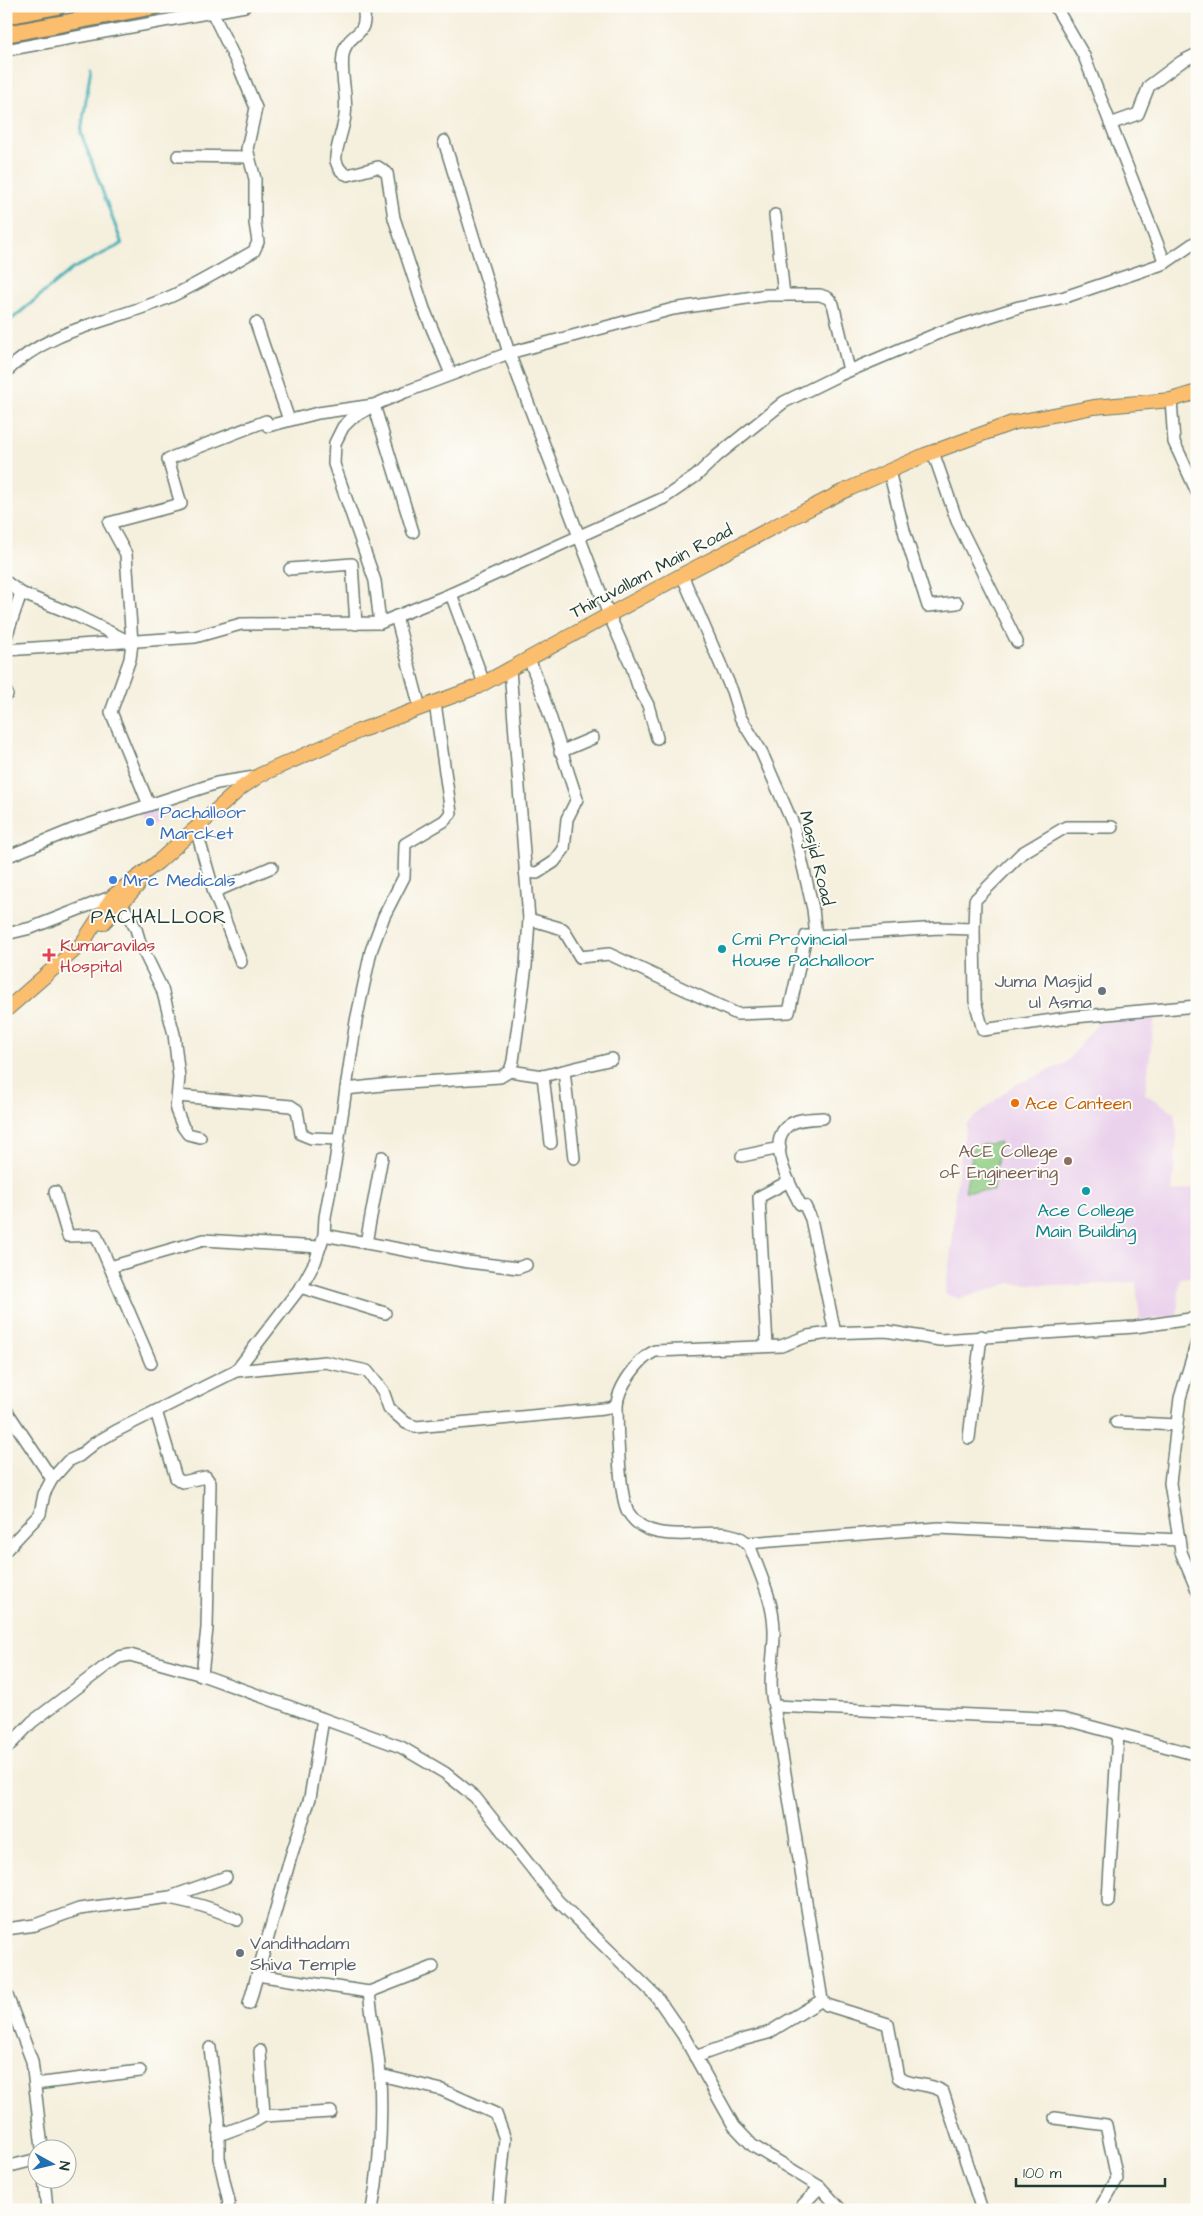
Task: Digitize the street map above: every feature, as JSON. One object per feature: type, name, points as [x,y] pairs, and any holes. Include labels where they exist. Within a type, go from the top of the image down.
[{"type":"highway","points":[[6,16],[58,6]]},
{"type":"highway","points":[[6,34],[155,6]]},
{"type":"main road","name":"Thiruvallam Main Road","points":[[6,1010],[81,945],[118,900],[158,862],[255,777],[359,730],[484,683],[682,574],[842,492],[933,452],[1012,423],[1094,407],[1171,400],[1197,392]]},
{"type":"street","points":[[6,50],[245,6]]},
{"type":"street","points":[[363,6],[364,26],[360,33],[351,38],[346,44],[342,56],[346,115],[335,160],[340,169],[348,175],[378,167],[387,173],[396,227],[424,309],[451,374]]},
{"type":"street","points":[[1055,6],[1084,56],[1165,263]]},
{"type":"street","points":[[6,372],[27,355],[54,338],[76,329],[120,316],[174,295],[254,251],[258,242],[254,223],[255,179],[247,149],[256,115],[254,101],[212,12]]},
{"type":"street","points":[[1110,124],[1138,114],[1149,86],[1181,62],[1197,54]]},
{"type":"street","points":[[444,141],[509,353],[638,686],[648,705],[657,738]]},
{"type":"street","points":[[178,156],[248,157]]},
{"type":"street","points":[[775,215],[784,295]]},
{"type":"street","points":[[6,650],[132,643],[195,637],[241,624],[380,623],[451,594],[664,498],[696,476],[717,456],[784,402],[849,370],[941,332],[1019,306],[1065,297],[1165,263],[1197,241]]},
{"type":"street","points":[[380,623],[375,581],[339,483],[333,453],[335,443],[343,427],[358,413],[451,374],[509,353],[673,309],[767,295],[820,295],[828,298],[833,304],[849,370]]},
{"type":"street","points":[[256,323],[289,420]]},
{"type":"street","points":[[1171,400],[1174,442],[1197,492]]},
{"type":"street","points":[[149,805],[111,712],[130,660],[132,643],[126,554],[109,523],[181,504],[168,459],[266,421],[268,426],[318,413],[374,405]]},
{"type":"street","points":[[374,405],[413,532]]},
{"type":"street","points":[[933,452],[957,521],[1017,642]]},
{"type":"street","points":[[888,471],[905,534],[928,606],[956,603]]},
{"type":"street","points":[[290,569],[352,564],[356,624]]},
{"type":"street","name":"Masjid Road","points":[[682,574],[732,691],[740,717],[761,751],[793,824],[813,909],[816,936]]},
{"type":"street","points":[[6,582],[21,593],[75,615],[132,643]]},
{"type":"street","points":[[6,637],[21,593]]},
{"type":"street","points":[[451,594],[484,683]]},
{"type":"street","points":[[396,616],[420,708]]},
{"type":"street","points":[[526,872],[536,873],[554,862],[564,849],[567,819],[577,799],[560,752],[544,695],[529,659]]},
{"type":"street","points":[[510,669],[529,919],[526,966],[510,1071]]},
{"type":"street","points":[[236,1371],[310,1272],[322,1241],[356,1021],[371,951],[384,916],[404,877],[405,844],[444,821],[451,813],[434,703]]},
{"type":"street","points":[[560,752],[592,738]]},
{"type":"street","points":[[6,857],[72,830],[217,783],[255,777]]},
{"type":"street","points":[[1112,827],[1066,827],[1022,853],[975,900],[975,1001],[983,1030],[1074,1017],[1197,1006]]},
{"type":"street","points":[[196,830],[214,892],[240,962]]},
{"type":"street","points":[[214,892],[272,867]]},
{"type":"street","points":[[6,934],[31,928],[118,900],[136,929],[141,946],[162,989],[176,1048],[180,1077],[176,1110],[188,1134],[200,1136]]},
{"type":"street","points":[[529,919],[563,929],[580,957],[609,954],[737,1014],[789,1012],[806,936],[939,928],[974,929]]},
{"type":"street","points":[[346,1089],[401,1083],[500,1077],[510,1071],[543,1076],[612,1059]]},
{"type":"street","points":[[564,1071],[574,1158]]},
{"type":"street","points":[[543,1076],[551,1144]]},
{"type":"street","points":[[178,1096],[290,1106],[297,1110],[302,1134],[311,1138],[339,1139]]},
{"type":"street","points":[[823,1118],[803,1120],[789,1124],[781,1137],[780,1148],[782,1166],[800,1204],[805,1206],[812,1218],[835,1333]]},
{"type":"street","points":[[742,1156],[780,1148]]},
{"type":"street","points":[[366,1243],[382,1157]]},
{"type":"street","points":[[767,1346],[759,1197],[789,1181]]},
{"type":"street","points":[[55,1192],[68,1236],[96,1235],[151,1363]]},
{"type":"street","points":[[110,1267],[204,1240],[366,1243],[468,1262],[518,1268],[526,1266]]},
{"type":"street","points":[[300,1287],[385,1313]]},
{"type":"street","points":[[6,1550],[40,1514],[44,1494],[52,1479],[68,1461],[79,1456],[95,1443],[236,1371],[324,1362],[367,1372],[383,1390],[389,1408],[401,1420],[416,1427],[613,1407],[617,1403],[629,1375],[644,1358],[655,1352],[781,1346],[808,1336],[835,1333],[886,1331],[940,1340],[1135,1327],[1197,1318]]},
{"type":"street","points":[[969,1438],[981,1336]]},
{"type":"street","points":[[1197,1342],[1180,1398],[1170,1483],[1179,1540],[1187,1569],[1197,1590]]},
{"type":"street","points":[[617,1403],[622,1491],[628,1513],[640,1524],[658,1532],[734,1534],[747,1543],[773,1612],[771,1695],[822,2000],[827,2005],[888,2024],[898,2077],[902,2080],[930,2086],[942,2092],[982,2210]]},
{"type":"street","points":[[6,1410],[52,1479]]},
{"type":"street","points":[[156,1411],[176,1478],[182,1482],[206,1477],[210,1483],[206,1628],[202,1675]]},
{"type":"street","points":[[1116,1422],[1177,1425]]},
{"type":"street","points":[[747,1543],[939,1528],[1179,1540]]},
{"type":"street","points":[[6,1749],[32,1722],[106,1665],[124,1655],[140,1657],[202,1675],[400,1747],[445,1773],[475,1798],[558,1901],[656,1996],[683,2036],[716,2097],[744,2138],[753,2146],[820,2187],[841,2210]]},
{"type":"street","points":[[774,1706],[1063,1719],[1197,1755]]},
{"type":"street","points":[[249,2004],[291,1856],[310,1798],[324,1719]]},
{"type":"street","points":[[1108,1901],[1118,1734]]},
{"type":"street","points":[[6,1929],[35,1925],[79,1909],[165,1898],[226,1877]]},
{"type":"street","points":[[165,1898],[192,1902],[222,1912],[237,1920]]},
{"type":"street","points":[[257,1975],[368,1992],[433,1967]]},
{"type":"street","points":[[368,1992],[380,2075],[380,2131],[376,2187],[372,2210]]},
{"type":"street","points":[[6,1993],[32,2061],[41,2138]]},
{"type":"street","points":[[695,2058],[742,2040],[768,2033],[822,2000]]},
{"type":"street","points":[[210,2048],[219,2119],[219,2158],[228,2202],[227,2210]]},
{"type":"street","points":[[260,2051],[264,2116]]},
{"type":"street","points":[[35,2084],[140,2071]]},
{"type":"street","points":[[380,2075],[442,2090],[496,2114],[505,2139],[498,2210]]},
{"type":"street","points":[[219,2135],[254,2122],[264,2116],[331,2112]]},
{"type":"street","points":[[1055,2118],[1106,2125],[1117,2179],[1099,2210]]},
{"type":"street","points":[[6,2167],[28,2162]]},
{"type":"street","points":[[798,2210],[820,2187]]},
{"type":"street","points":[[45,2188],[46,2210]]},
{"type":"shaded area","name":"Pachalloor Marcket","points":[[162,802],[167,815],[146,829],[140,813]]},
{"type":"shaded area","name":"ACE College of Engineering","points":[[1155,1016],[1145,1094],[1174,1112],[1177,1134],[1172,1192],[1197,1187],[1197,1275],[1180,1279],[1177,1316],[1140,1321],[1136,1282],[1063,1286],[1011,1283],[960,1299],[945,1294],[953,1237],[955,1195],[966,1124],[1013,1086],[1066,1063],[1098,1023]]},
{"type":"green space","points":[[1000,1142],[993,1191],[965,1191],[974,1146]]},
{"type":"waterway","points":[[6,324],[72,269],[122,244],[81,133],[91,67]]},
{"type":"place","name":"Pachalloor Marcket","points":[[150,822]]},
{"type":"place","name":"Mrc Medicals","points":[[113,880]]},
{"type":"place","name":"Cmi Provincial House Pachalloor","points":[[722,949]]},
{"type":"place","name":"Kumaravilas Hospital","points":[[49,955]]},
{"type":"place","name":"Juma Masjid ul Asma","points":[[1102,991]]},
{"type":"place","name":"Ace Canteen","points":[[1015,1103]]},
{"type":"place","name":"ACE College of Engineering","points":[[1068,1161]]},
{"type":"place","name":"Ace College Main Building","points":[[1086,1191]]},
{"type":"place","name":"Vandithadam Shiva Temple","points":[[240,1953]]},
{"type":"district","name":"PACHALLOOR","points":[[159,916]]}]
